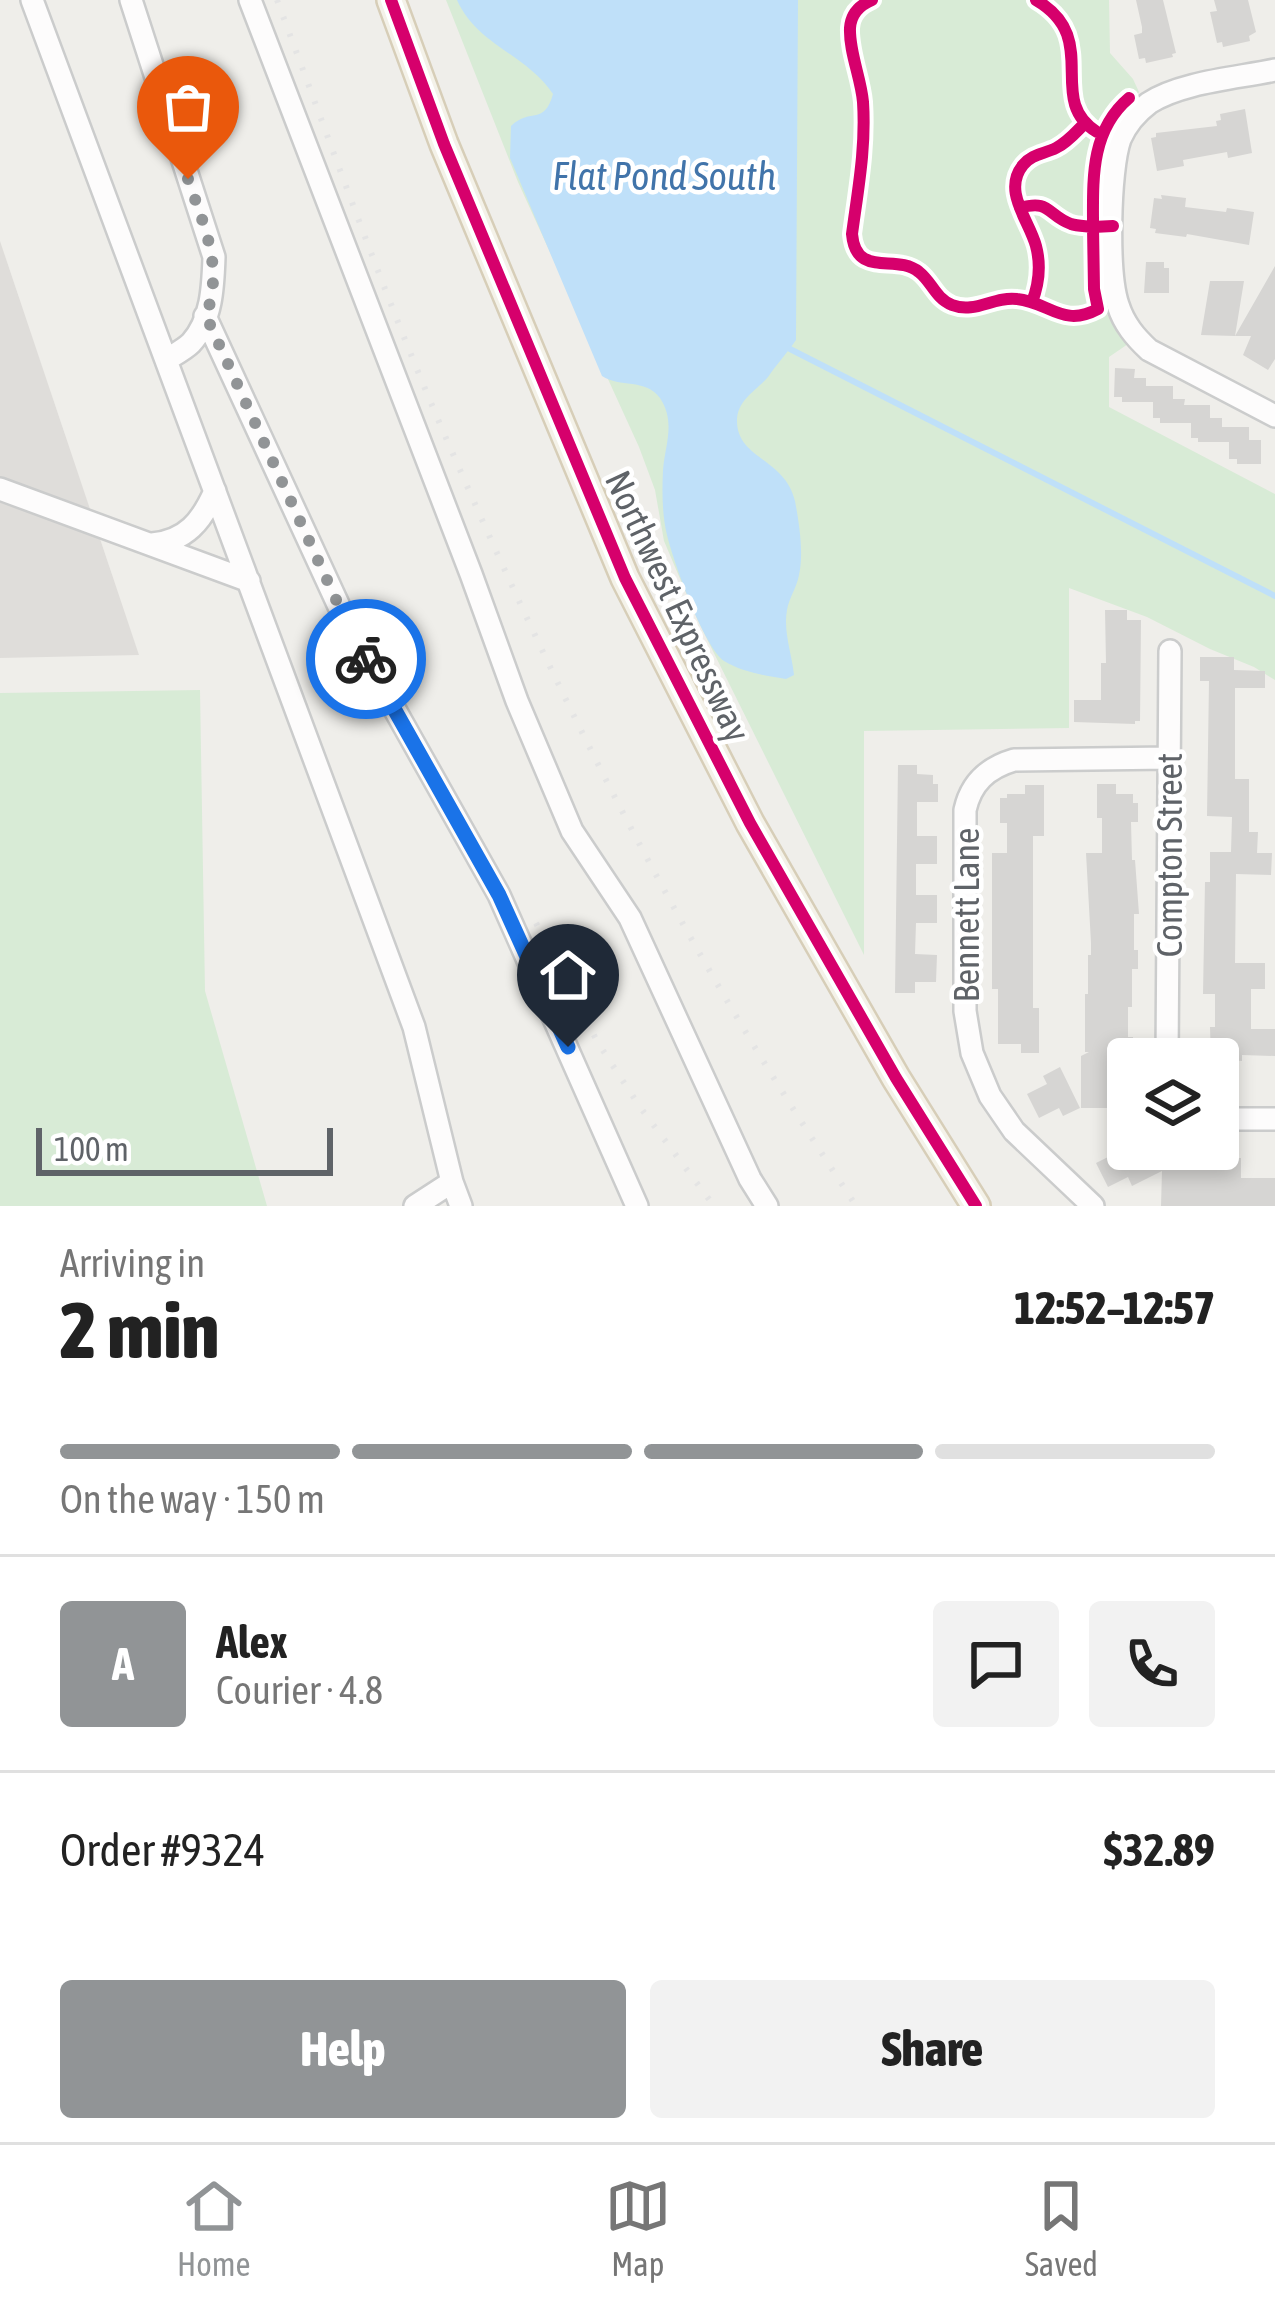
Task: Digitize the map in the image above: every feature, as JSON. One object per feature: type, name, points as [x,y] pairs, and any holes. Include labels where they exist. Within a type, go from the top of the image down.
[{"type":"main road","name":"Northwest Expressway","points":[[391,0],[444,144],[625,578],[750,823],[896,1078],[976,1206]]},
{"type":"street","points":[[32,0],[414,1027],[461,1206]]},
{"type":"street","points":[[131,0],[214,257],[213,296],[206,316],[192,342],[166,360]]},
{"type":"street","points":[[250,0],[517,701],[572,831],[630,918],[750,1179],[767,1206]]},
{"type":"street","points":[[1275,72],[1185,88],[1151,102],[1126,127],[1113,177],[1114,286],[1117,304],[1136,338],[1149,350],[1275,416]]},
{"type":"street","points":[[206,316],[349,628],[499,895],[637,1206]]},
{"type":"street","points":[[0,489],[249,581]]},
{"type":"street","points":[[146,544],[182,538],[215,491]]},
{"type":"street","name":"Compton Street","points":[[1167,1038],[1170,651]]},
{"type":"street","name":"Bennett Lane","points":[[1093,1206],[1014,1131],[990,1096],[972,1053],[965,1011],[965,810],[981,777],[1014,760],[1169,758]]},
{"type":"street","points":[[1239,1119],[1275,1119]]},
{"type":"street","points":[[415,1206],[452,1182]]},
{"type":"shaded area","points":[[0,241],[139,655],[0,658]]},
{"type":"green space","points":[[446,0],[1109,0],[1110,53],[1139,92],[1115,127],[1099,165],[1098,285],[1108,317],[1128,344],[1109,357],[1109,407],[1275,494],[1275,680],[1147,617],[1069,588],[1069,728],[864,731],[864,955],[698,621],[664,541],[655,490],[639,447],[518,182]]},
{"type":"green space","points":[[200,690],[205,991],[267,1206],[0,1206],[0,693]]},
{"type":"water","name":"Flat Pond South","points":[[457,0],[798,0],[796,340],[744,402],[737,421],[745,443],[782,476],[795,501],[801,557],[786,618],[794,675],[786,679],[724,661],[699,622],[665,527],[663,478],[669,425],[665,407],[647,388],[602,376],[510,158],[511,126],[545,110],[553,94],[477,28]]},
{"type":"building","points":[[1136,0],[1163,0],[1176,53],[1173,57],[1146,63],[1145,58],[1139,59],[1134,35],[1142,33],[1142,27]]},
{"type":"building","points":[[1214,0],[1248,0],[1256,32],[1249,36],[1250,41],[1223,47],[1222,42],[1217,43],[1210,12],[1217,11]]},
{"type":"building","points":[[1245,109],[1252,153],[1183,160],[1184,166],[1157,171],[1151,138],[1156,133],[1217,126],[1220,114]]},
{"type":"building","points":[[1161,195],[1186,198],[1185,207],[1254,212],[1249,245],[1155,233],[1150,228],[1154,198],[1162,199]]},
{"type":"building","points":[[1146,262],[1164,262],[1164,268],[1169,268],[1169,293],[1144,293]]},
{"type":"building","points":[[1275,266],[1275,359],[1268,370],[1243,355],[1251,336],[1235,336]]},
{"type":"building","points":[[1210,281],[1244,281],[1235,336],[1201,335]]},
{"type":"building","points":[[1115,368],[1135,369],[1134,378],[1146,378],[1146,386],[1173,386],[1173,399],[1185,399],[1184,405],[1210,405],[1210,418],[1222,418],[1222,427],[1249,427],[1249,440],[1261,440],[1261,464],[1237,464],[1237,459],[1229,459],[1229,442],[1191,438],[1191,423],[1160,423],[1160,418],[1153,418],[1153,402],[1122,402],[1122,397],[1114,397]]},
{"type":"building","points":[[1105,610],[1127,610],[1127,620],[1141,620],[1140,721],[1135,724],[1074,722],[1074,700],[1101,700]]},
{"type":"building","points":[[1200,657],[1234,657],[1234,670],[1265,671],[1265,688],[1235,688],[1235,779],[1249,779],[1249,832],[1258,832],[1257,853],[1272,853],[1271,875],[1236,874],[1235,963],[1265,963],[1265,989],[1251,989],[1251,1029],[1275,1029],[1275,1056],[1242,1055],[1239,1061],[1239,1038],[1210,1038],[1215,994],[1203,994],[1205,882],[1210,882],[1210,852],[1231,852],[1232,817],[1207,816],[1209,681],[1200,681]]},
{"type":"building","points":[[898,765],[917,765],[917,774],[933,775],[933,784],[938,784],[938,802],[917,802],[917,836],[937,836],[937,864],[916,864],[916,895],[937,895],[937,923],[916,923],[915,954],[937,955],[936,982],[915,982],[915,993],[895,993]]},
{"type":"building","points":[[1097,784],[1116,784],[1116,794],[1133,794],[1133,803],[1138,803],[1138,822],[1131,822],[1139,914],[1134,914],[1138,969],[1132,969],[1132,1007],[1128,1007],[1128,1037],[1133,1038],[1107,1038],[1107,1108],[1081,1108],[1081,1056],[1089,1052],[1085,1052],[1085,994],[1091,955],[1086,853],[1102,853],[1102,818],[1097,818]]},
{"type":"building","points":[[1025,785],[1044,785],[1044,836],[1033,836],[1033,1008],[1039,1008],[1039,1053],[1021,1053],[1021,1044],[998,1044],[998,989],[992,989],[992,853],[1007,853],[1007,823],[1000,823],[1000,798],[1025,794]]},
{"type":"building","points":[[1060,1067],[1080,1108],[1063,1116],[1059,1108],[1039,1118],[1027,1094],[1047,1084],[1043,1076]]},
{"type":"building","points":[[1107,1158],[1107,1170],[1239,1170],[1241,1158],[1241,1178],[1275,1178],[1275,1206],[1161,1206],[1162,1171],[1132,1186],[1128,1177],[1108,1187],[1096,1163]]},
{"type":"waterway","points":[[790,349],[1275,596]]},
{"type":"railway","points":[[277,0],[421,378],[544,654],[694,944],[856,1206]]},
{"type":"railway","points":[[536,923],[598,1043],[714,1206]]},
{"type":"cycle path","points":[[391,0],[444,144],[625,578],[750,823],[896,1078],[976,1206]]},
{"type":"cycle path","points":[[872,0],[857,10],[850,28],[863,102],[852,234],[861,256],[910,267],[952,305],[1017,299],[1075,316],[1098,309],[1093,227],[1113,226]]},
{"type":"cycle path","points":[[1036,0],[1056,16],[1066,32],[1075,103],[1097,132]]},
{"type":"cycle path","points":[[1020,208],[1043,207],[1071,224],[1093,227],[1100,141],[1129,98]]},
{"type":"cycle path","points":[[1032,302],[1038,260],[1016,195],[1017,175],[1027,161],[1060,146],[1085,123]]},
{"type":"way so far","points":[[188,179],[214,257],[213,296],[206,316],[366,659]]},
{"type":"route","points":[[366,659],[499,895],[568,1047]]}]
